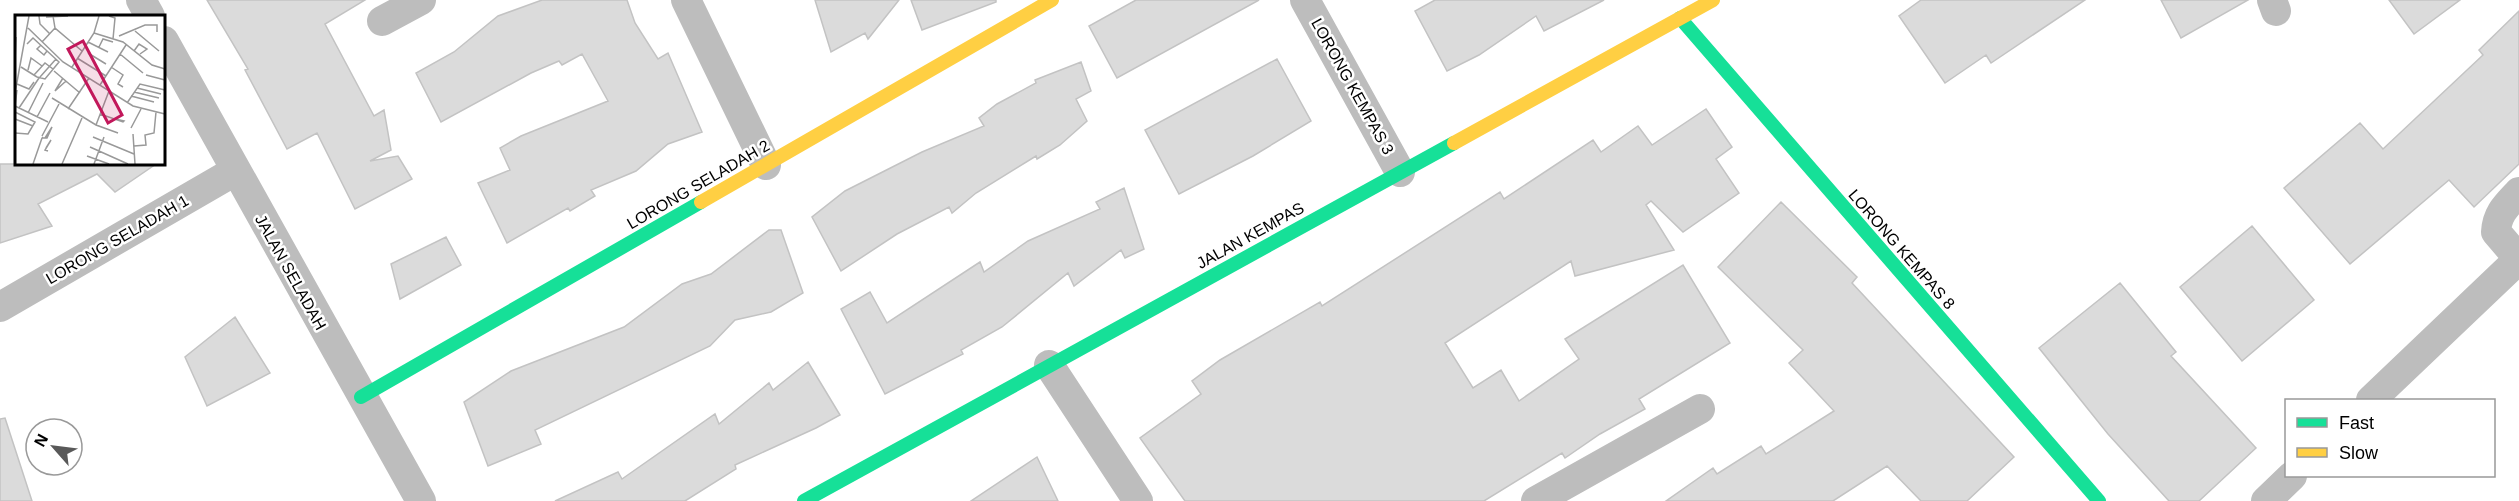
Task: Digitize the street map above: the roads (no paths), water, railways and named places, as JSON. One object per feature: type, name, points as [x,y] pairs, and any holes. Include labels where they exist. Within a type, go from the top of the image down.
[{"type":"street","points":[[141,0],[149,15]]},
{"type":"street","points":[[382,21],[421,0]]},
{"type":"street","points":[[686,0],[766,165]]},
{"type":"street","name":"LORONG SELADAH 2","points":[[361,397],[1052,0]]},
{"type":"street","name":"LORONG KEMPAS 3","points":[[1305,0],[1400,172]]},
{"type":"street","name":"JALAN KEMPAS","points":[[804,501],[1713,0]]},
{"type":"street","name":"LORONG KEMPAS 8","points":[[1680,18],[2099,501]]},
{"type":"street","name":"JALAN SELADAH","points":[[165,43],[421,501]]},
{"type":"street","name":"LORONG SELADAH 1","points":[[0,307],[235,171]]},
{"type":"street","points":[[2372,399],[2519,259],[2496,231],[2496,220],[2503,208],[2519,192]]},
{"type":"street","points":[[1049,365],[1138,501]]},
{"type":"street","points":[[1536,501],[1700,409]]},
{"type":"street","points":[[2266,501],[2291,477]]}]
